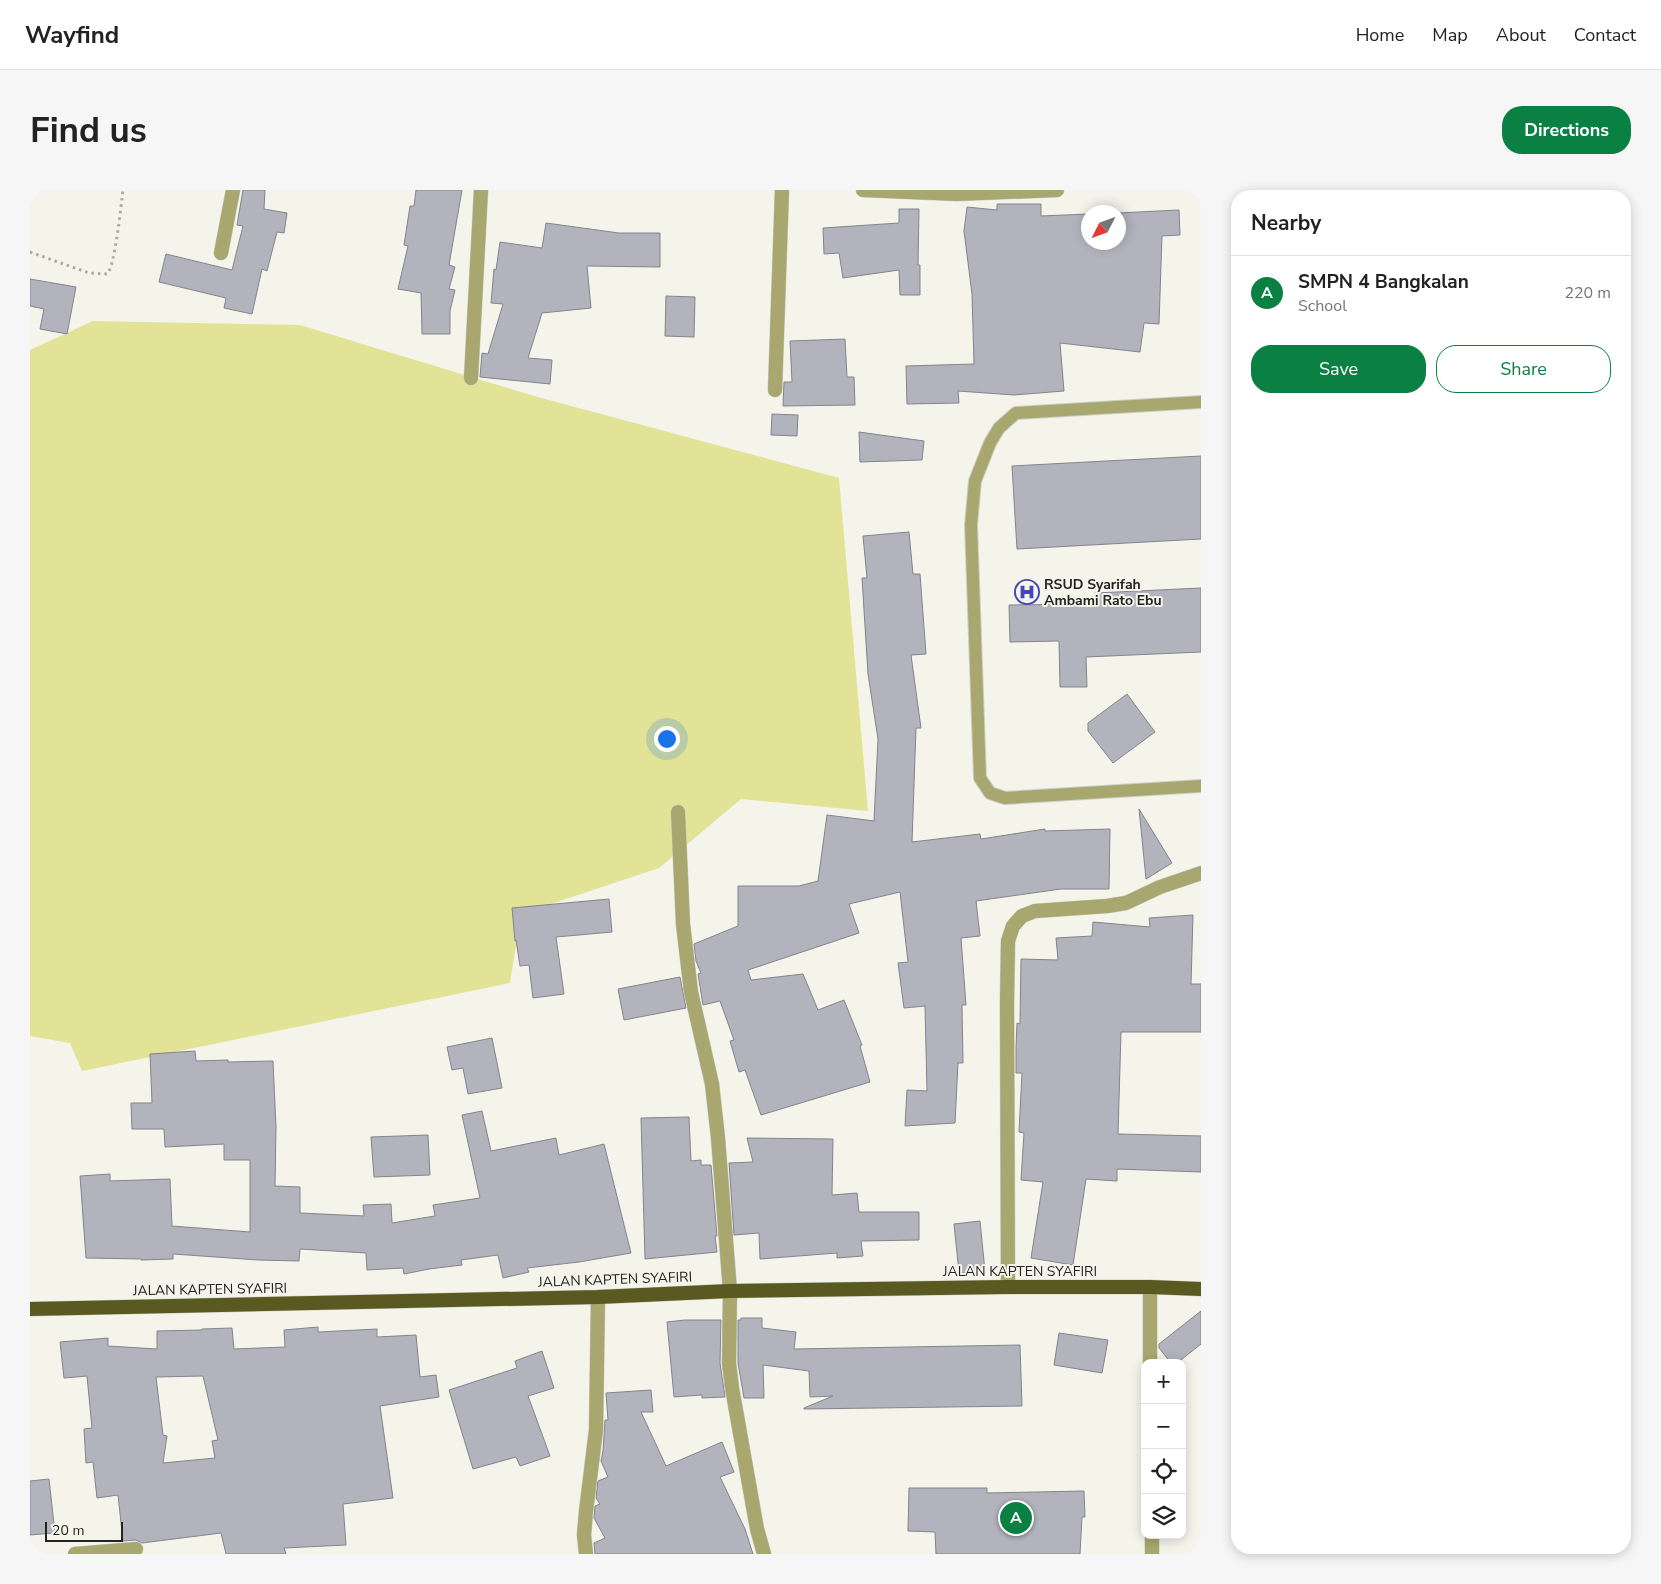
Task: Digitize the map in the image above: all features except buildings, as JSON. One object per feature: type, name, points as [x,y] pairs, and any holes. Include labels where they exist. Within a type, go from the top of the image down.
[{"type":"highway","name":"JALAN KAPTEN SYAFIRI","points":[[30,1309],[598,1296],[730,1291],[1008,1286],[1201,1289]]},
{"type":"street","points":[[221,253],[234,190]]},
{"type":"street","points":[[471,378],[481,190]]},
{"type":"street","points":[[775,390],[782,190]]},
{"type":"street","points":[[863,190],[957,194],[1057,190]]},
{"type":"street","points":[[678,812],[683,924],[691,992],[712,1084],[730,1291],[729,1363],[757,1529],[764,1554]]},
{"type":"street","points":[[1008,1286],[1008,941],[1013,926],[1022,916],[1035,911],[1126,903],[1167,884],[1201,873]]},
{"type":"street","points":[[1150,1287],[1150,1359]]},
{"type":"street","points":[[586,1554],[584,1535],[596,1430],[598,1296]]},
{"type":"street","points":[[1152,1539],[1152,1554]]},
{"type":"street","points":[[75,1554],[136,1549]]},
{"type":"lane","points":[[1201,402],[1016,412],[999,428],[990,443],[975,481],[971,525],[980,778],[990,793],[1006,798],[1201,786]]},
{"type":"path","points":[[30,252],[89,273],[107,274],[110,271],[113,259],[123,190]]},
{"type":"green space","points":[[93,321],[300,325],[534,396],[839,478],[868,811],[741,799],[659,868],[521,914],[510,983],[82,1071],[70,1043],[30,1036],[30,350]]},
{"type":"place","name":"RSUD Syarifah Ambami Rato Ebu","points":[[1027,592]]},
{"type":"place","name":"SMPN 4 Bangkalan","points":[[1016,1518]]}]
